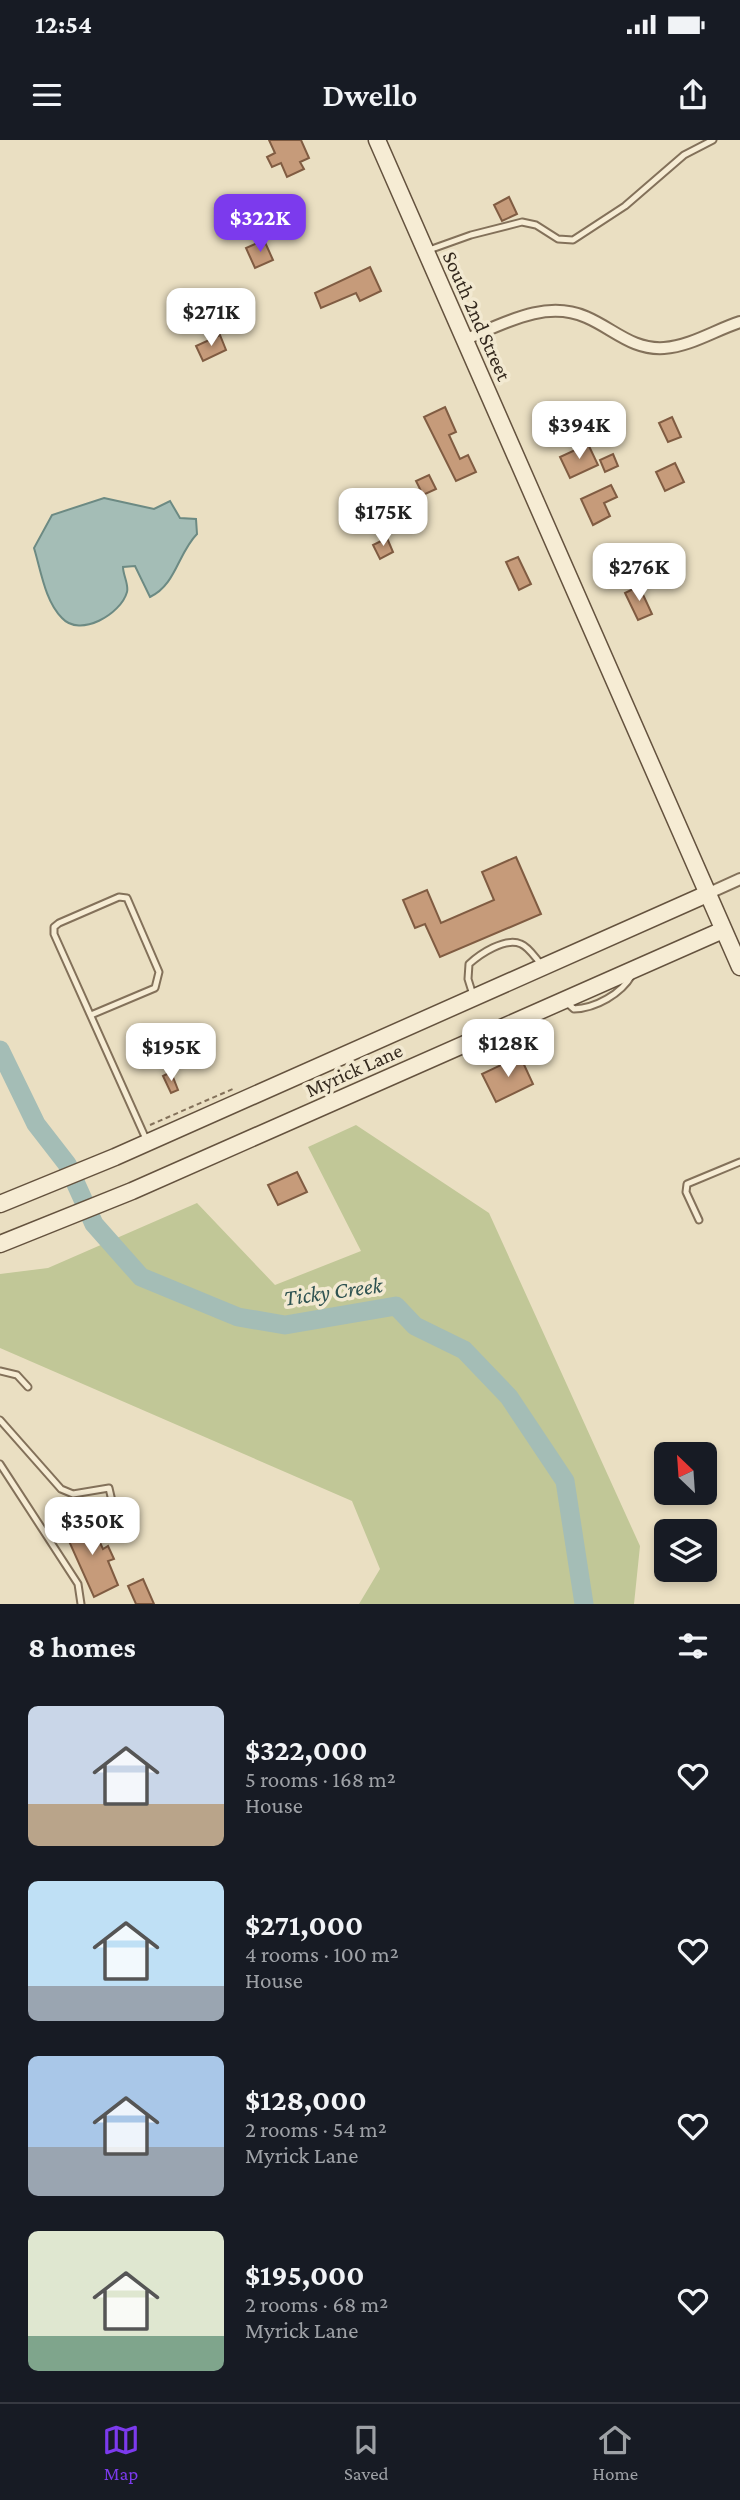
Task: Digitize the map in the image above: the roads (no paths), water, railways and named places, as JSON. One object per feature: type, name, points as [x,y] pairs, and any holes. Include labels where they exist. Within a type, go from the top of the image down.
[{"type":"street","name":"South 2nd Street","points":[[377,140],[740,967]]},
{"type":"street","points":[[464,340],[518,317],[551,311],[586,317],[632,344],[650,347],[681,345],[740,322]]},
{"type":"street","points":[[707,894],[740,879]]},
{"type":"street","name":"Myrick Lane","points":[[0,1204],[115,1157],[707,894]]},
{"type":"street","name":"Myrick Lane","points":[[0,1244],[52,1226],[723,930]]},
{"type":"lane","points":[[426,251],[471,235],[522,222],[536,225],[558,239],[573,240],[625,206],[684,155],[713,140]]},
{"type":"lane","points":[[91,1015],[155,988],[159,979],[159,972],[127,898],[119,897],[54,928],[54,934],[148,1142]]},
{"type":"lane","points":[[474,998],[468,979],[469,964],[481,953],[512,942],[523,944],[543,967]]},
{"type":"lane","points":[[488,1034],[496,1042],[528,1027]]},
{"type":"lane","points":[[699,1220],[686,1192],[687,1184],[740,1162]]},
{"type":"lane","points":[[0,1371],[17,1375],[28,1387]]},
{"type":"lane","points":[[0,1420],[61,1489],[73,1494],[109,1488],[112,1501],[98,1520]]},
{"type":"lane","points":[[0,1464],[78,1584],[81,1604]]},
{"type":"water","points":[[104,498],[154,509],[170,501],[180,518],[196,519],[197,534],[159,592],[150,597],[135,566],[123,567],[127,592],[117,608],[99,621],[70,624],[51,603],[34,548],[52,515]]},
{"type":"waterway","name":"Ticky Creek","points":[[0,1050],[36,1124],[67,1164],[94,1224],[141,1277],[238,1317],[285,1325],[396,1306],[415,1326],[464,1350],[509,1397],[565,1481],[584,1604]]}]
